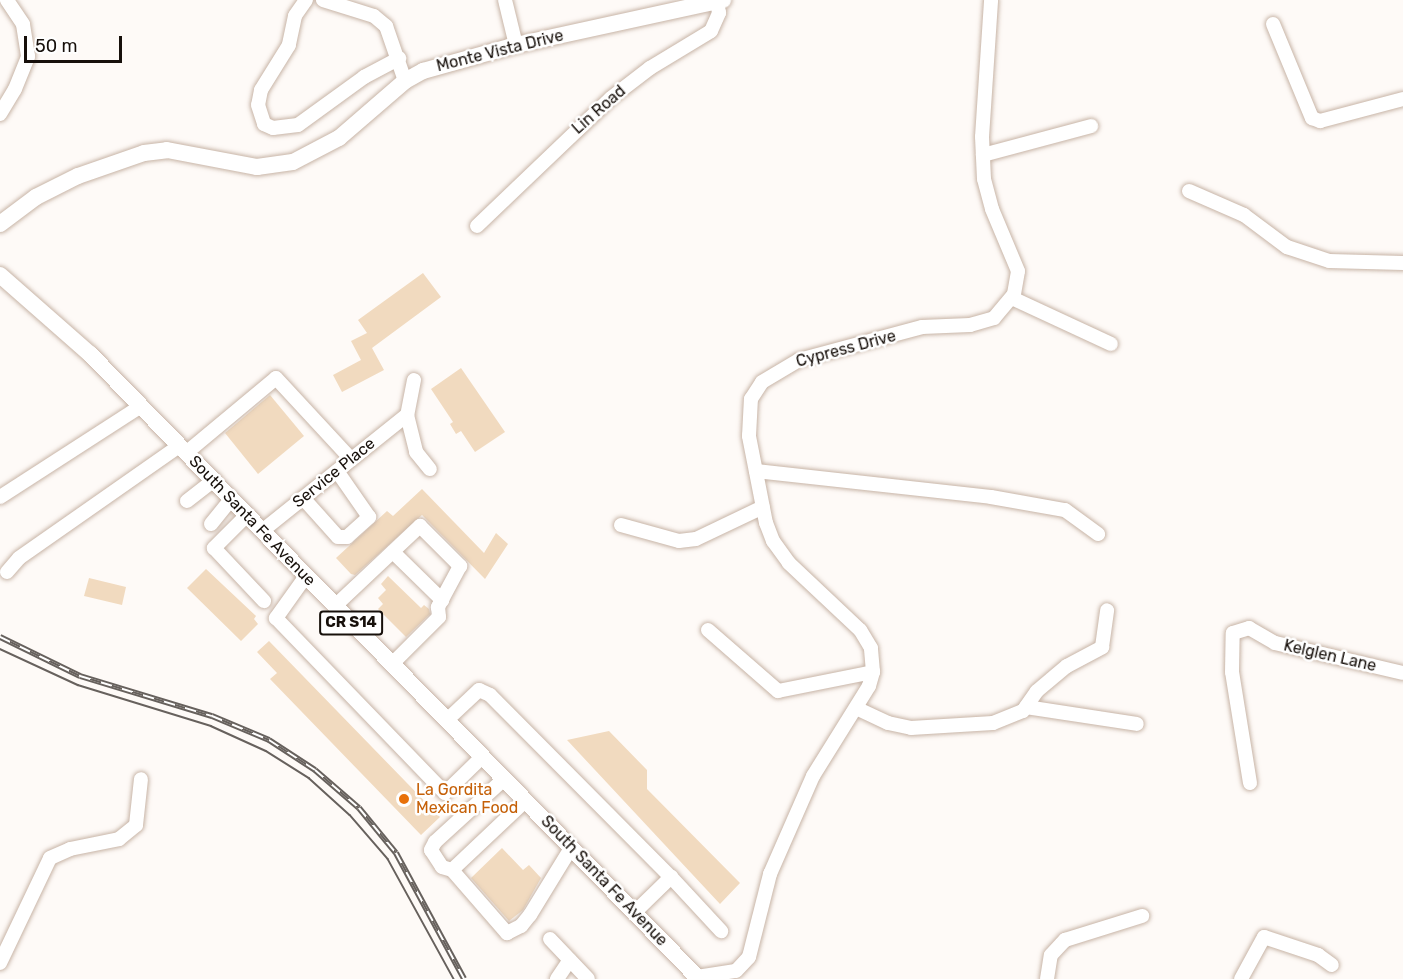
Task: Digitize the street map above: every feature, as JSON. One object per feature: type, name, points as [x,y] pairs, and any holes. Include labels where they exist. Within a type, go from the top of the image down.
[{"type":"main road","name":"Monte Vista Drive","points":[[0,224],[36,197],[78,176],[144,153],[167,150],[257,167],[293,162],[339,138],[405,81],[454,60],[671,5],[720,1]]},
{"type":"main road","name":"South Santa Fe Avenue","points":[[1,278],[90,354],[698,978]]},
{"type":"street","points":[[0,114],[12,95],[28,56],[23,24],[7,0]]},
{"type":"street","points":[[306,0],[295,16],[289,45],[261,90],[258,105],[264,124],[273,128],[298,125],[364,77],[399,58]]},
{"type":"street","points":[[323,0],[374,16],[386,26],[399,58],[405,81]]},
{"type":"street","points":[[505,0],[516,45]]},
{"type":"street","points":[[991,0],[983,155],[992,209],[1018,271],[1012,298],[1111,344]]},
{"type":"street","name":"Lin Road","points":[[477,226],[611,98],[650,68],[711,31],[719,13],[720,1]]},
{"type":"street","points":[[1273,24],[1312,118],[1320,121],[1403,99]]},
{"type":"street","points":[[0,86],[12,95]]},
{"type":"street","points":[[983,155],[1091,126]]},
{"type":"street","points":[[1189,191],[1244,215],[1287,248],[1329,261],[1403,263]]},
{"type":"street","name":"Cypress Drive","points":[[873,672],[872,648],[866,639],[789,563],[773,541],[763,507],[748,436],[751,399],[762,382],[781,368],[922,327],[970,325],[994,318],[1012,298]]},
{"type":"street","points":[[7,572],[19,558],[183,450],[276,378],[351,459]]},
{"type":"street","points":[[414,380],[407,415],[416,452],[430,469]]},
{"type":"street","points":[[0,497],[141,406]]},
{"type":"street","name":"Service Place","points":[[262,531],[407,415]]},
{"type":"street","points":[[303,498],[338,537],[347,537],[369,517],[337,471]]},
{"type":"street","points":[[756,471],[991,497],[1065,510],[1098,534]]},
{"type":"street","points":[[187,501],[213,481]]},
{"type":"street","points":[[211,524],[231,499]]},
{"type":"street","points":[[621,525],[679,541],[696,539],[763,507]]},
{"type":"street","points":[[247,515],[214,548],[264,601]]},
{"type":"street","points":[[335,606],[420,526],[460,566],[441,600],[439,617],[392,664]]},
{"type":"street","points":[[393,552],[441,600]]},
{"type":"street","points":[[306,576],[276,618],[445,793],[482,757]]},
{"type":"street","points":[[856,708],[888,723],[945,728],[993,723],[1026,707],[1037,691],[1067,666],[1102,647],[1107,610]]},
{"type":"street","name":"Kelglen Lane","points":[[1250,783],[1232,672],[1233,633],[1248,628],[1275,643],[1403,672]]},
{"type":"street","points":[[708,630],[778,692],[873,672]]},
{"type":"street","points":[[698,978],[742,968],[755,941],[767,884],[813,776],[856,708],[873,672]]},
{"type":"street","points":[[447,720],[479,690],[490,695],[671,877],[721,931]]},
{"type":"street","points":[[1026,707],[1137,724]]},
{"type":"street","points":[[0,963],[50,858],[70,849],[119,839],[136,825],[141,779]]},
{"type":"street","points":[[504,779],[435,842],[431,850],[442,867],[452,870],[507,933],[521,926],[571,848]]},
{"type":"street","points":[[452,870],[525,801]]},
{"type":"street","points":[[634,913],[671,877]]},
{"type":"street","points":[[1047,979],[1051,955],[1065,940],[1142,915]]},
{"type":"street","points":[[1241,979],[1264,937],[1318,955],[1332,965]]},
{"type":"street","points":[[550,939],[588,979]]},
{"type":"street","points":[[557,979],[570,960]]},
{"type":"building","points":[[423,273],[441,297],[372,348],[384,370],[342,392],[333,375],[361,360],[351,341],[367,333],[358,320]]},
{"type":"building","points":[[461,368],[505,432],[475,452],[461,431],[456,434],[450,424],[453,422],[431,389]]},
{"type":"building","points":[[270,395],[304,436],[258,474],[225,433]]},
{"type":"building","points":[[422,489],[484,553],[496,533],[508,544],[485,579],[422,515],[355,575],[351,574],[336,558],[387,511],[393,516]]},
{"type":"building","points":[[206,569],[256,616],[254,619],[258,624],[241,641],[187,588]]},
{"type":"building","points":[[388,576],[421,608],[424,605],[429,609],[430,614],[406,637],[378,609],[383,604],[378,598],[386,590],[381,584]]},
{"type":"building","points":[[89,578],[126,587],[122,605],[84,596]]},
{"type":"building","points":[[269,641],[440,817],[421,835],[270,679],[277,673],[257,652]]},
{"type":"building","points":[[609,731],[647,770],[647,789],[740,883],[720,904],[567,740]]},
{"type":"building","points":[[502,848],[523,870],[529,865],[541,878],[523,910],[509,921],[471,878]]},
{"type":"tram line","points":[[0,649],[78,685],[211,726],[266,751],[309,778],[350,815],[388,859],[454,979]]},
{"type":"railway","points":[[0,637],[80,676],[212,716],[269,740],[315,770],[359,808],[396,853],[464,979]]},
{"type":"place","name":"La Gordita Mexican Food","points":[[404,799]]}]
